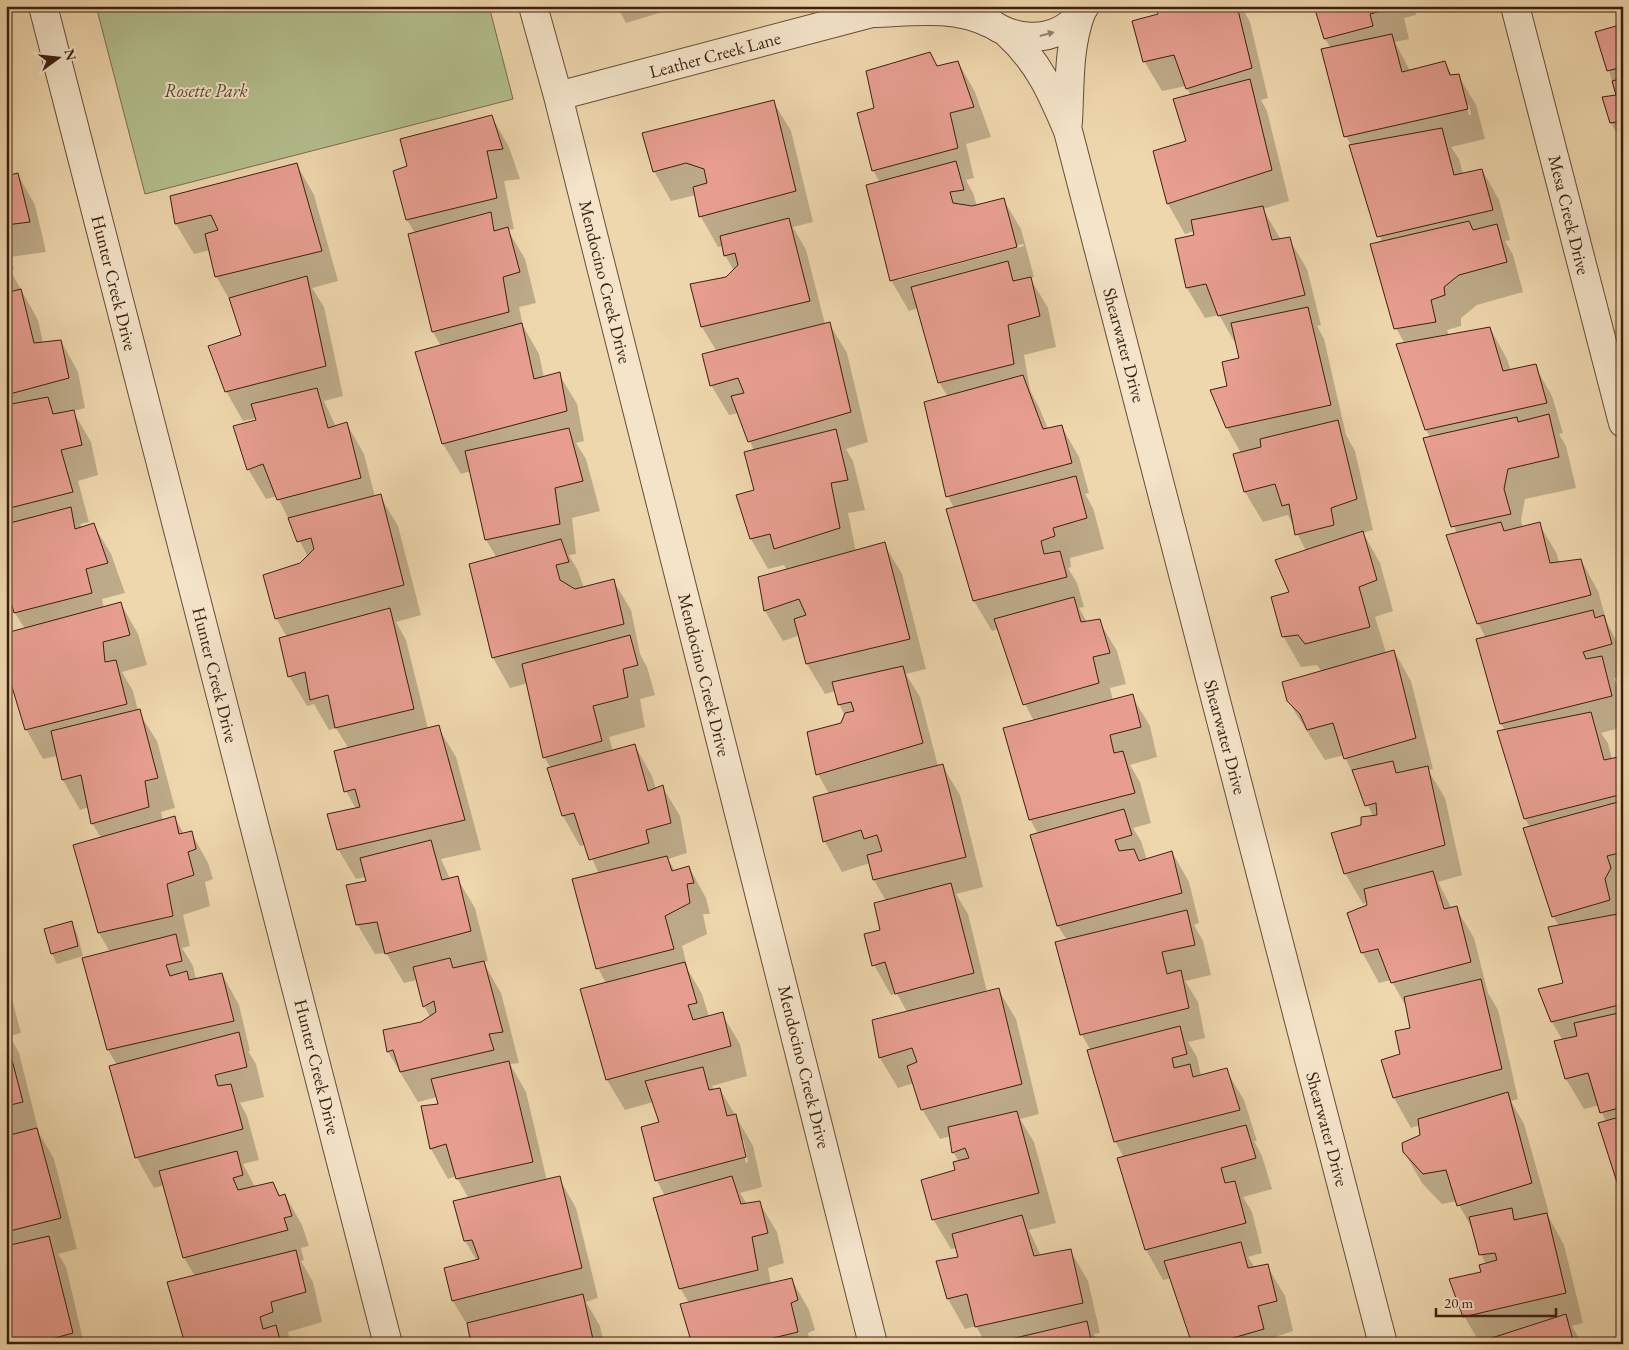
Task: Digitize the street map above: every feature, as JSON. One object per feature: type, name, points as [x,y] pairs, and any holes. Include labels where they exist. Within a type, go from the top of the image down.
[{"type":"street","name":"Hunter Creek Drive","points":[[43,6],[388,1344]]},
{"type":"street","name":"Mendocino Creek Drive","points":[[533,6],[558,96],[873,1344]]},
{"type":"street","name":"Mesa Creek Drive","points":[[1515,6],[1623,423]]},
{"type":"street","name":"Leather Creek Lane","points":[[558,96],[879,10],[947,10],[990,21]]},
{"type":"street","points":[[990,21],[1026,37],[1047,35],[1066,27],[1083,10]]},
{"type":"street","name":"Shearwater Drive","points":[[1068,131],[1070,60],[1075,29],[1083,10]]},
{"type":"street","name":"Shearwater Drive","points":[[990,21],[1031,56],[1050,87],[1068,131],[1383,1344]]},
{"type":"green space","name":"Rosette Park","points":[[96,6],[489,6],[513,99],[145,194]]},
{"type":"building","points":[[1155,6],[1237,6],[1252,68],[1186,89],[1174,55],[1143,62],[1132,21],[1158,14]]},
{"type":"building","points":[[1314,6],[1392,6],[1393,8],[1370,14],[1373,26],[1324,39]]},
{"type":"building","points":[[1623,24],[1623,67],[1607,71],[1595,32]]},
{"type":"building","points":[[1392,34],[1402,72],[1445,61],[1450,75],[1459,74],[1468,109],[1344,137],[1321,49]]},
{"type":"building","points":[[930,52],[937,66],[958,61],[974,107],[950,113],[958,148],[872,171],[857,113],[874,108],[866,71]]},
{"type":"building","points":[[1623,78],[1623,121],[1610,123],[1602,97],[1616,95],[1612,81]]},
{"type":"building","points":[[1250,79],[1272,170],[1167,204],[1153,151],[1186,141],[1173,99]]},
{"type":"building","points":[[774,100],[796,191],[699,217],[693,187],[707,183],[704,169],[686,163],[653,172],[642,133]]},
{"type":"building","points":[[492,115],[503,149],[487,151],[497,198],[406,220],[393,171],[407,166],[400,139]]},
{"type":"building","points":[[1442,128],[1454,175],[1482,169],[1493,210],[1377,237],[1349,145]]},
{"type":"building","points":[[956,161],[964,190],[950,192],[953,203],[972,206],[1004,198],[1017,247],[890,281],[866,185]]},
{"type":"building","points":[[297,163],[322,251],[215,277],[205,234],[218,230],[211,215],[175,224],[170,196]]},
{"type":"building","points":[[18,173],[30,222],[6,225],[6,176]]},
{"type":"building","points":[[1263,206],[1272,240],[1290,237],[1305,295],[1218,316],[1206,284],[1186,288],[1175,239],[1194,235],[1191,220]]},
{"type":"building","points":[[491,212],[494,231],[508,227],[520,272],[503,277],[509,312],[432,332],[408,234]]},
{"type":"building","points":[[789,218],[810,301],[701,327],[690,284],[726,277],[738,265],[735,253],[724,256],[720,236]]},
{"type":"building","points":[[1469,221],[1473,230],[1497,224],[1507,262],[1459,275],[1444,287],[1445,295],[1431,300],[1436,322],[1394,329],[1370,244]]},
{"type":"building","points":[[1008,261],[1013,281],[1031,277],[1040,316],[1008,325],[1014,364],[938,383],[911,287]]},
{"type":"building","points":[[307,276],[326,366],[225,392],[208,346],[241,335],[229,298]]},
{"type":"building","points":[[21,289],[34,343],[61,340],[69,378],[6,395],[6,293]]},
{"type":"building","points":[[1308,307],[1331,405],[1226,428],[1210,390],[1227,386],[1222,362],[1239,358],[1231,323]]},
{"type":"building","points":[[830,322],[851,412],[748,442],[731,396],[744,393],[738,378],[710,386],[702,354]]},
{"type":"building","points":[[522,323],[534,379],[560,372],[567,411],[442,444],[415,352]]},
{"type":"building","points":[[1490,327],[1503,371],[1536,364],[1547,403],[1425,430],[1396,344]]},
{"type":"building","points":[[1023,375],[1043,429],[1062,425],[1072,463],[946,497],[924,402]]},
{"type":"building","points":[[317,388],[328,428],[347,422],[361,478],[277,500],[263,464],[247,470],[233,426],[256,420],[251,404]]},
{"type":"building","points":[[48,397],[53,414],[74,410],[82,445],[61,450],[73,492],[6,509],[6,405]]},
{"type":"building","points":[[1549,414],[1559,457],[1508,469],[1504,489],[1511,514],[1451,527],[1423,438],[1517,417],[1518,422]]},
{"type":"building","points":[[1338,420],[1357,499],[1331,508],[1334,525],[1295,535],[1289,504],[1282,506],[1275,484],[1244,492],[1233,454],[1261,447],[1260,439]]},
{"type":"building","points":[[569,428],[583,481],[555,488],[560,524],[485,540],[465,451]]},
{"type":"building","points":[[836,429],[848,480],[831,483],[840,528],[774,549],[770,534],[750,539],[736,495],[754,490],[744,452]]},
{"type":"building","points":[[1076,476],[1087,518],[1053,528],[1055,536],[1041,541],[1044,554],[1060,551],[1067,577],[973,601],[946,509]]},
{"type":"building","points":[[381,494],[404,585],[275,619],[263,575],[300,563],[314,549],[311,538],[297,542],[288,518]]},
{"type":"building","points":[[71,507],[75,529],[94,523],[108,563],[86,569],[92,593],[14,613],[6,582],[6,524]]},
{"type":"building","points":[[1501,522],[1504,531],[1540,522],[1550,563],[1581,559],[1591,595],[1477,624],[1446,535]]},
{"type":"building","points":[[1363,531],[1377,580],[1359,587],[1370,627],[1305,644],[1298,635],[1282,637],[1271,597],[1289,592],[1275,560]]},
{"type":"building","points":[[561,539],[569,562],[556,565],[560,580],[575,589],[614,579],[624,624],[492,658],[469,564]]},
{"type":"building","points":[[885,542],[910,639],[806,664],[794,619],[806,615],[799,599],[764,611],[758,577]]},
{"type":"building","points":[[1074,597],[1081,622],[1100,619],[1110,653],[1093,657],[1099,683],[1023,705],[994,619]]},
{"type":"building","points":[[121,602],[130,635],[103,642],[105,662],[116,660],[127,704],[25,730],[6,667],[6,633]]},
{"type":"building","points":[[390,608],[414,709],[335,728],[328,695],[310,700],[305,672],[288,677],[279,638]]},
{"type":"building","points":[[1593,610],[1595,618],[1604,615],[1612,644],[1583,652],[1586,659],[1602,656],[1612,696],[1500,724],[1476,639]]},
{"type":"building","points":[[630,635],[638,665],[623,669],[628,697],[593,706],[602,741],[543,758],[522,664]]},
{"type":"building","points":[[1394,650],[1416,738],[1344,759],[1333,723],[1307,730],[1300,714],[1287,701],[1282,682]]},
{"type":"building","points":[[903,666],[923,743],[816,775],[807,732],[841,723],[845,713],[854,711],[851,702],[838,705],[832,682]]},
{"type":"building","points":[[1133,694],[1141,727],[1110,735],[1114,753],[1123,751],[1135,793],[1029,820],[1003,728]]},
{"type":"building","points":[[140,709],[158,778],[145,781],[149,807],[91,824],[81,775],[62,780],[51,731]]},
{"type":"building","points":[[1591,712],[1604,760],[1623,756],[1623,794],[1524,819],[1497,731]]},
{"type":"building","points":[[439,725],[465,820],[337,850],[327,814],[360,807],[355,789],[344,792],[334,751]]},
{"type":"building","points":[[635,744],[648,791],[663,785],[671,823],[646,830],[649,843],[589,860],[574,813],[562,816],[547,768]]},
{"type":"building","points":[[1393,761],[1396,773],[1428,766],[1445,845],[1344,874],[1331,833],[1361,825],[1361,817],[1377,815],[1376,803],[1365,806],[1352,770]]},
{"type":"building","points":[[943,764],[966,857],[873,880],[867,855],[882,851],[877,835],[864,839],[861,830],[823,842],[813,797]]},
{"type":"building","points":[[1618,802],[1623,814],[1623,852],[1607,856],[1611,868],[1605,879],[1610,900],[1552,917],[1523,828]]},
{"type":"building","points":[[1124,809],[1132,835],[1115,840],[1119,851],[1134,849],[1139,861],[1172,851],[1182,893],[1057,926],[1030,835]]},
{"type":"building","points":[[175,816],[179,834],[192,831],[196,849],[188,852],[194,875],[167,884],[173,916],[98,933],[73,845]]},
{"type":"building","points":[[431,840],[442,880],[458,876],[471,931],[385,954],[377,922],[356,925],[346,885],[366,881],[360,858]]},
{"type":"building","points":[[667,856],[672,871],[689,866],[694,883],[687,884],[690,903],[665,916],[674,949],[596,969],[572,879]]},
{"type":"building","points":[[1433,871],[1444,909],[1457,906],[1471,962],[1391,983],[1378,949],[1361,953],[1347,913],[1367,905],[1364,889]]},
{"type":"building","points":[[951,883],[974,973],[895,994],[885,962],[872,966],[864,934],[880,930],[874,903]]},
{"type":"building","points":[[1187,910],[1195,945],[1162,952],[1167,974],[1181,970],[1189,1008],[1080,1035],[1055,942]]},
{"type":"building","points":[[1623,913],[1623,1004],[1551,1022],[1538,989],[1563,983],[1548,927]]},
{"type":"building","points":[[72,921],[78,946],[51,954],[44,929]]},
{"type":"building","points":[[176,934],[182,961],[166,965],[170,976],[187,971],[189,980],[222,973],[234,1021],[107,1050],[82,958]]},
{"type":"building","points":[[450,958],[453,968],[484,961],[503,1032],[489,1034],[494,1050],[400,1072],[393,1050],[387,1052],[383,1030],[421,1022],[436,1012],[434,1001],[423,1007],[413,967]]},
{"type":"building","points":[[685,962],[697,1003],[688,1005],[693,1020],[723,1012],[731,1046],[606,1080],[580,989]]},
{"type":"building","points":[[1481,979],[1502,1069],[1393,1098],[1381,1060],[1400,1054],[1395,1031],[1410,1028],[1404,997]]},
{"type":"building","points":[[999,988],[1022,1084],[921,1110],[907,1066],[917,1062],[912,1048],[879,1058],[872,1020]]},
{"type":"building","points":[[1623,1012],[1623,1107],[1600,1113],[1588,1073],[1565,1079],[1554,1041],[1577,1036],[1574,1023]]},
{"type":"building","points":[[1180,1026],[1187,1054],[1172,1058],[1174,1068],[1190,1064],[1193,1077],[1227,1068],[1240,1110],[1114,1142],[1087,1050]]},
{"type":"building","points":[[239,1032],[247,1067],[215,1075],[218,1086],[231,1084],[243,1129],[135,1158],[109,1066]]},
{"type":"building","points":[[6,1037],[23,1102],[6,1106]]},
{"type":"building","points":[[509,1061],[533,1162],[456,1179],[446,1144],[430,1149],[421,1106],[438,1104],[431,1079]]},
{"type":"building","points":[[703,1067],[709,1090],[720,1088],[727,1116],[736,1114],[746,1157],[655,1181],[641,1127],[659,1122],[645,1081]]},
{"type":"building","points":[[1508,1092],[1532,1183],[1457,1206],[1446,1170],[1423,1174],[1403,1152],[1402,1143],[1420,1135],[1418,1119]]},
{"type":"building","points":[[1017,1111],[1039,1193],[932,1220],[921,1180],[955,1170],[953,1162],[969,1158],[965,1148],[952,1153],[948,1127]]},
{"type":"building","points":[[1623,1116],[1623,1201],[1598,1123]]},
{"type":"building","points":[[1246,1125],[1256,1158],[1221,1168],[1225,1183],[1235,1181],[1246,1223],[1145,1250],[1117,1158]]},
{"type":"building","points":[[37,1128],[61,1218],[6,1232],[6,1136]]},
{"type":"building","points":[[237,1151],[243,1175],[233,1178],[238,1190],[273,1182],[279,1196],[285,1194],[292,1216],[284,1218],[288,1230],[183,1258],[159,1171]]},
{"type":"building","points":[[560,1176],[582,1268],[452,1301],[444,1268],[479,1259],[472,1240],[464,1241],[453,1201]]},
{"type":"building","points":[[732,1176],[741,1204],[760,1201],[768,1233],[752,1237],[758,1270],[679,1289],[653,1198]]},
{"type":"building","points":[[1512,1208],[1514,1220],[1547,1213],[1566,1293],[1463,1317],[1449,1279],[1481,1272],[1479,1265],[1497,1260],[1495,1253],[1479,1255],[1469,1217]]},
{"type":"building","points":[[1022,1215],[1034,1256],[1071,1249],[1083,1303],[975,1327],[967,1294],[947,1299],[936,1261],[958,1257],[952,1234]]},
{"type":"building","points":[[49,1236],[73,1333],[33,1344],[6,1344],[6,1246]]},
{"type":"building","points":[[1241,1242],[1248,1268],[1268,1264],[1277,1301],[1258,1306],[1264,1329],[1212,1344],[1192,1344],[1164,1261]]},
{"type":"building","points":[[296,1250],[306,1292],[271,1302],[273,1312],[260,1317],[263,1329],[276,1325],[281,1344],[185,1344],[167,1282]]},
{"type":"building","points":[[792,1278],[798,1300],[791,1303],[798,1332],[769,1339],[770,1344],[692,1344],[680,1304]]},
{"type":"building","points":[[583,1294],[594,1344],[471,1344],[467,1323]]},
{"type":"building","points":[[1566,1314],[1574,1344],[1473,1344]]},
{"type":"building","points":[[1087,1321],[1092,1344],[994,1343]]}]
